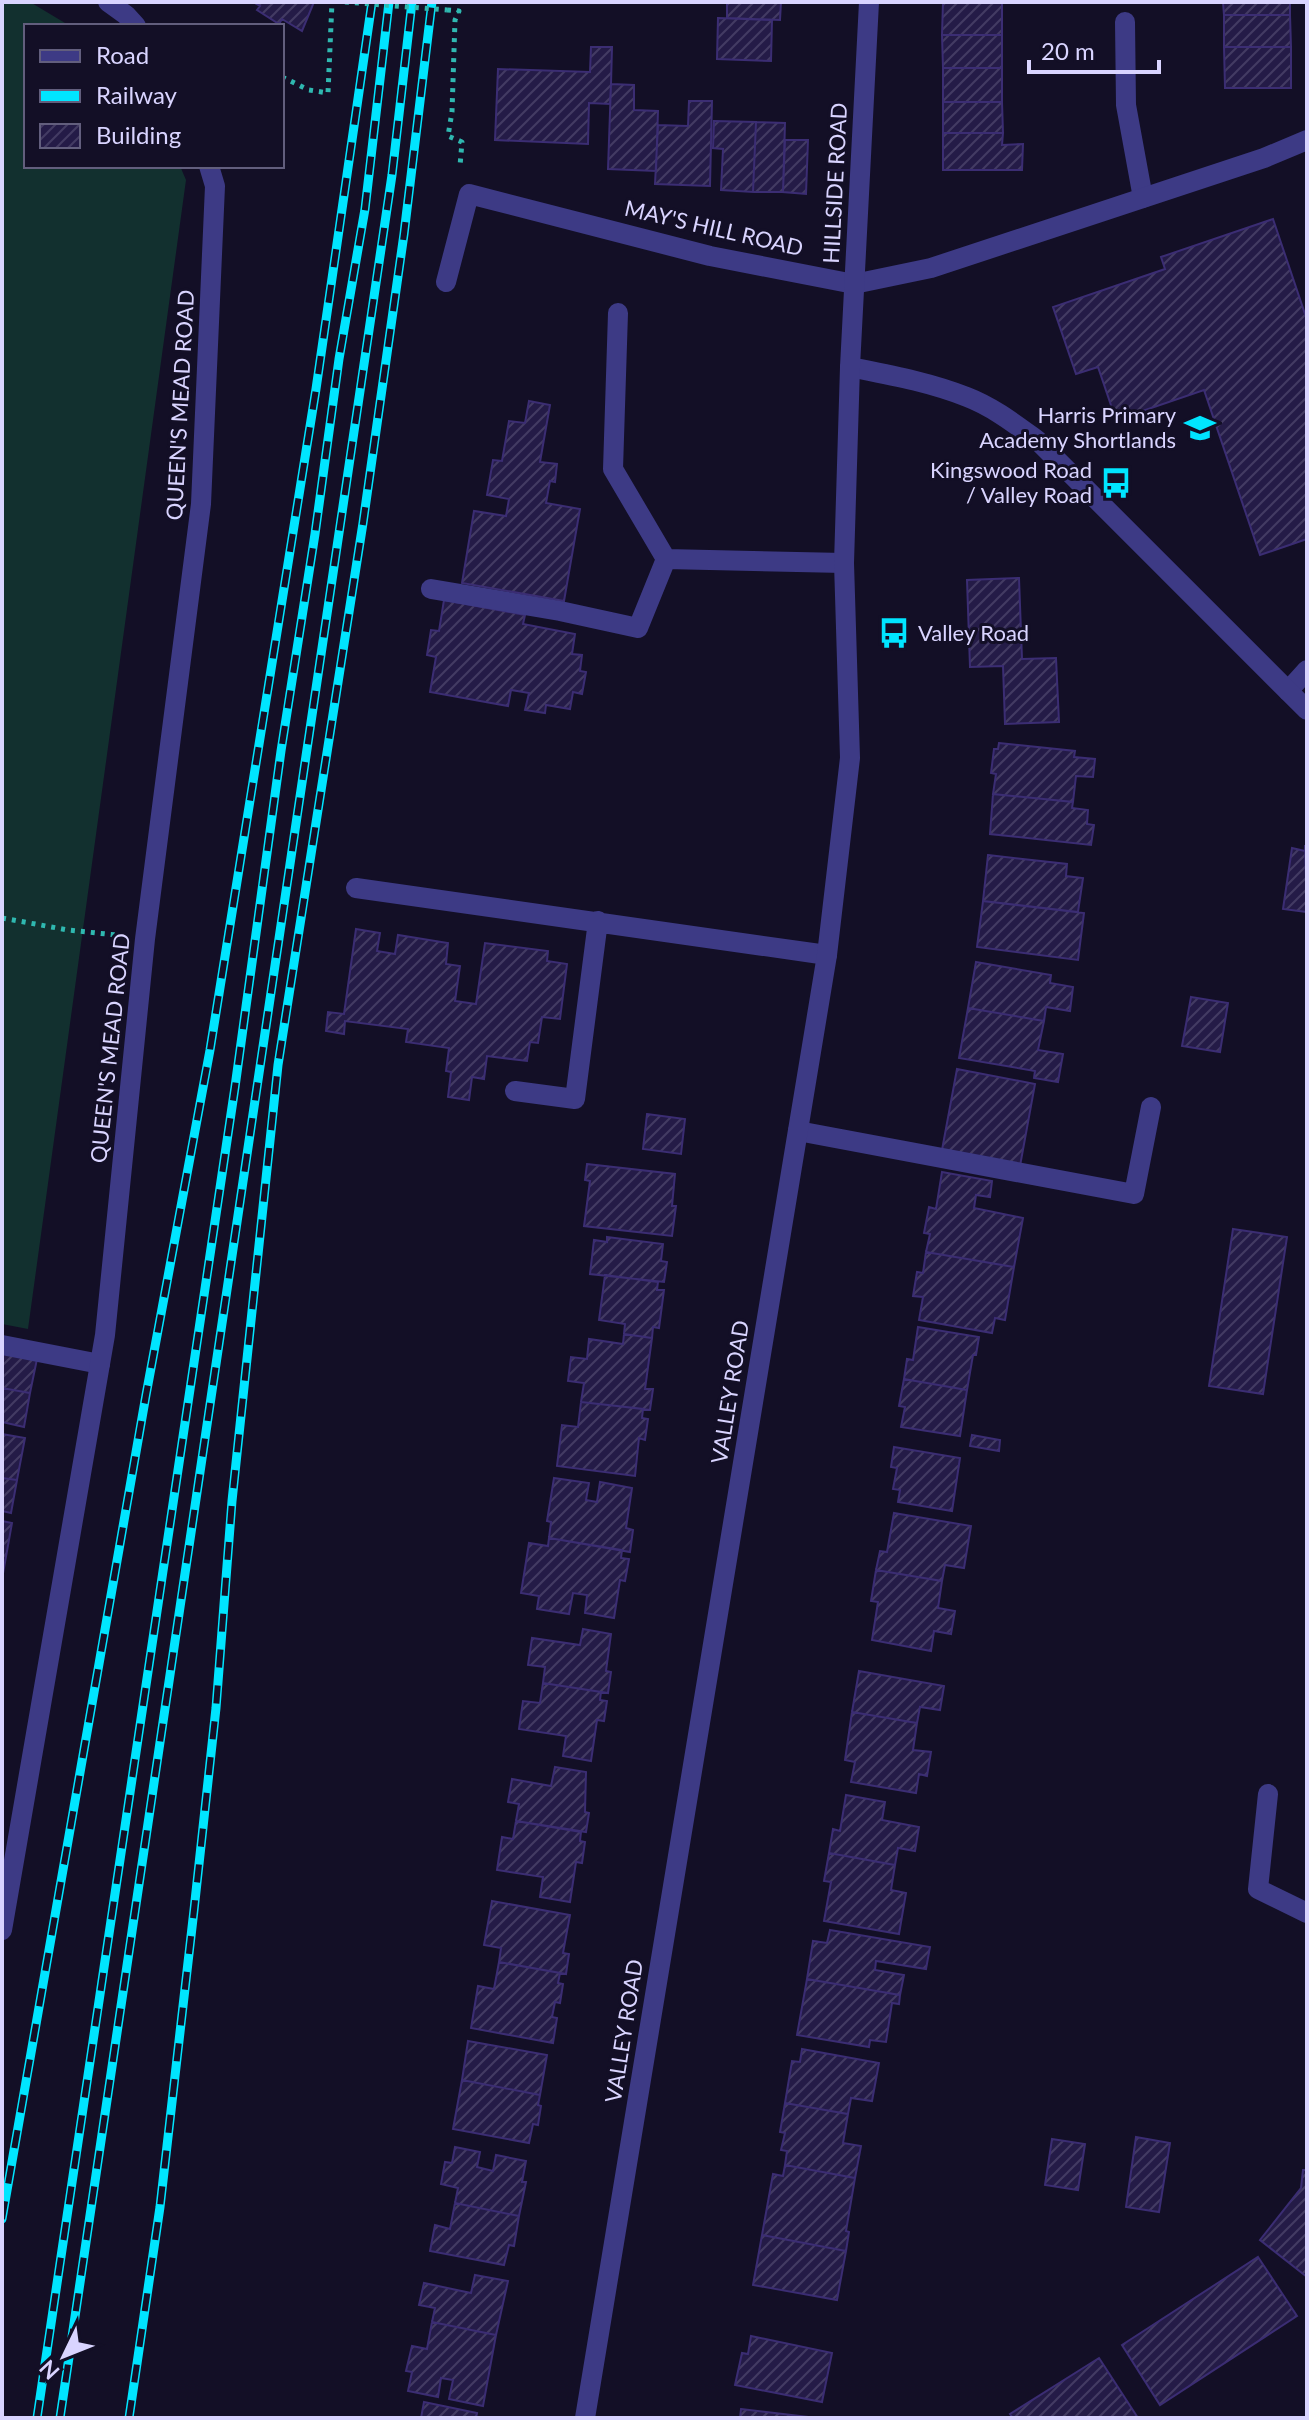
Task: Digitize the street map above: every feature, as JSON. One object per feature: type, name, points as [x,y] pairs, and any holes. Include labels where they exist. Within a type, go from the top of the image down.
[{"type":"street","points":[[108,2],[134,24]]},
{"type":"street","name":"HILLSIDE ROAD","points":[[850,367],[869,2]]},
{"type":"street","points":[[1125,22],[1126,105],[1143,198]]},
{"type":"street","name":"MAY'S HILL ROAD","points":[[446,282],[469,194],[710,256],[854,284],[931,268],[1264,158],[1307,140]]},
{"type":"street","name":"QUEEN'S MEAD ROAD","points":[[2,1930],[105,1335],[145,939],[201,504],[215,186],[210,168]]},
{"type":"street","points":[[618,313],[613,469],[666,559]]},
{"type":"street","points":[[850,367],[916,380],[969,397],[1004,416],[1037,440],[1307,710]]},
{"type":"street","name":"VALLEY ROAD","points":[[585,2418],[827,955],[850,758],[844,563],[850,367]]},
{"type":"street","points":[[666,559],[844,563]]},
{"type":"street","points":[[431,589],[638,628],[666,559]]},
{"type":"street","points":[[1288,691],[1307,670]]},
{"type":"street","points":[[356,888],[827,955]]},
{"type":"street","points":[[515,1091],[575,1099],[598,921]]},
{"type":"street","points":[[798,1131],[1134,1194],[1151,1107]]},
{"type":"street","points":[[2,1345],[100,1364]]},
{"type":"street","points":[[1268,1794],[1258,1889],[1307,1913]]},
{"type":"path","points":[[284,78],[309,90],[328,93],[332,2]]},
{"type":"path","points":[[345,2],[459,11],[455,20],[452,112],[448,136],[462,142]]},
{"type":"path","points":[[2,918],[145,939]]},
{"type":"green space","points":[[2,2],[30,2],[67,24],[24,24],[24,168],[181,168],[186,180],[28,1329],[2,1324]]},
{"type":"building","points":[[253,2],[314,2],[302,31],[282,19],[279,24],[257,10],[260,6]]},
{"type":"building","points":[[727,2],[781,2],[780,20],[727,18]]},
{"type":"building","points":[[943,2],[1002,2],[1002,35],[942,35]]},
{"type":"building","points":[[1223,2],[1290,2],[1290,15],[1224,15]]},
{"type":"building","points":[[1224,15],[1290,15],[1291,47],[1224,47]]},
{"type":"building","points":[[718,18],[772,20],[771,61],[717,59]]},
{"type":"building","points":[[942,35],[1002,35],[1002,68],[943,68]]},
{"type":"building","points":[[591,47],[612,47],[611,84],[610,104],[589,103],[588,144],[495,140],[498,69],[590,72]]},
{"type":"building","points":[[1224,47],[1291,47],[1291,88],[1225,88]]},
{"type":"building","points":[[943,68],[1002,68],[1002,102],[943,102]]},
{"type":"building","points":[[611,84],[634,85],[634,110],[658,111],[656,171],[608,169]]},
{"type":"building","points":[[689,101],[712,101],[710,186],[655,184],[658,125],[688,126]]},
{"type":"building","points":[[943,102],[1002,102],[1003,133],[943,133]]},
{"type":"building","points":[[714,121],[756,122],[753,192],[721,190],[723,149],[713,148]]},
{"type":"building","points":[[756,122],[785,123],[783,192],[753,192]]},
{"type":"building","points":[[943,133],[1003,133],[1002,145],[1023,144],[1022,170],[943,170]]},
{"type":"building","points":[[785,140],[808,140],[806,194],[783,192]]},
{"type":"building","points":[[1273,219],[1307,320],[1307,539],[1260,555],[1204,390],[1116,420],[1098,367],[1076,374],[1053,307],[1165,269],[1161,257]]},
{"type":"building","points":[[529,401],[550,405],[540,462],[557,464],[555,482],[550,481],[546,503],[580,509],[564,601],[462,583],[474,511],[506,516],[509,499],[487,495],[493,460],[502,461],[509,421],[525,423]]},
{"type":"building","points":[[1019,578],[1022,659],[1056,658],[1059,722],[1005,724],[1003,666],[970,667],[967,580]]},
{"type":"building","points":[[444,600],[525,615],[523,624],[575,634],[572,654],[582,655],[580,671],[586,672],[582,694],[573,692],[570,709],[546,705],[545,713],[525,710],[529,693],[511,690],[508,706],[430,692],[436,657],[427,655],[431,630],[439,631]]},
{"type":"building","points":[[999,743],[1075,751],[1074,757],[1095,759],[1093,777],[1076,776],[1073,802],[993,794],[996,774],[991,773],[994,749],[998,749]]},
{"type":"building","points":[[993,794],[1073,802],[1072,808],[1088,810],[1087,824],[1094,825],[1091,845],[990,834]]},
{"type":"building","points":[[1305,845],[1307,912],[1283,909],[1292,848],[1305,851]]},
{"type":"building","points":[[988,855],[1067,864],[1066,876],[1083,878],[1078,912],[983,901]]},
{"type":"building","points":[[983,901],[1084,913],[1078,960],[977,947]]},
{"type":"building","points":[[356,929],[380,933],[377,951],[395,954],[398,935],[448,943],[446,964],[460,966],[455,1001],[476,1004],[485,943],[548,951],[547,961],[567,964],[560,1019],[542,1017],[538,1043],[530,1042],[527,1061],[487,1056],[484,1079],[472,1077],[469,1100],[448,1097],[451,1072],[446,1071],[449,1048],[406,1042],[408,1029],[345,1021],[344,1034],[326,1031],[328,1012],[344,1014]]},
{"type":"building","points":[[976,962],[1051,975],[1050,983],[1073,987],[1070,1011],[1046,1007],[1044,1021],[968,1008]]},
{"type":"building","points":[[1191,997],[1228,1003],[1220,1052],[1182,1046]]},
{"type":"building","points":[[968,1008],[1044,1021],[1038,1050],[1063,1054],[1058,1082],[1034,1078],[1035,1071],[959,1058]]},
{"type":"building","points":[[957,1069],[1035,1084],[1020,1166],[942,1150]]},
{"type":"building","points":[[647,1114],[685,1119],[681,1154],[643,1149]]},
{"type":"building","points":[[587,1164],[675,1174],[672,1206],[676,1206],[672,1236],[584,1226],[590,1181],[585,1180]]},
{"type":"building","points":[[942,1172],[992,1181],[990,1197],[976,1195],[974,1208],[1023,1218],[1014,1267],[926,1252],[930,1234],[924,1233],[929,1207],[936,1209]]},
{"type":"building","points":[[1233,1229],[1287,1237],[1263,1394],[1209,1386]]},
{"type":"building","points":[[607,1237],[663,1244],[661,1261],[667,1262],[664,1282],[590,1274],[594,1240],[607,1242]]},
{"type":"building","points":[[926,1252],[1014,1267],[1005,1320],[995,1318],[992,1333],[919,1320],[923,1297],[913,1296],[917,1272],[923,1273]]},
{"type":"building","points":[[605,1275],[658,1282],[657,1290],[664,1290],[659,1328],[653,1327],[652,1338],[624,1334],[625,1324],[599,1320]]},
{"type":"building","points":[[918,1327],[979,1337],[967,1390],[904,1379],[907,1359],[913,1360]]},
{"type":"building","points":[[624,1334],[652,1338],[645,1389],[653,1389],[650,1410],[581,1402],[584,1383],[568,1381],[571,1357],[587,1359],[589,1339],[623,1344]]},
{"type":"building","points":[[2,1352],[37,1359],[30,1393],[2,1388]]},
{"type":"building","points":[[904,1379],[967,1390],[960,1436],[901,1427],[905,1407],[899,1406]]},
{"type":"building","points":[[2,1388],[30,1393],[24,1427],[2,1422]]},
{"type":"building","points":[[581,1402],[643,1409],[642,1418],[648,1419],[645,1440],[639,1438],[635,1476],[557,1466],[562,1425],[578,1427]]},
{"type":"building","points":[[2,1434],[25,1438],[17,1480],[2,1478]]},
{"type":"building","points":[[972,1435],[1000,1440],[999,1451],[970,1446]]},
{"type":"building","points":[[894,1447],[960,1458],[952,1511],[898,1502],[900,1490],[893,1489],[897,1468],[891,1467]]},
{"type":"building","points":[[2,1478],[17,1480],[11,1513],[2,1511]]},
{"type":"building","points":[[554,1478],[589,1483],[586,1500],[597,1502],[600,1482],[632,1488],[626,1528],[633,1530],[630,1552],[549,1538],[551,1522],[547,1521]]},
{"type":"building","points":[[894,1513],[971,1526],[964,1568],[945,1565],[942,1581],[876,1570],[880,1551],[887,1552]]},
{"type":"building","points":[[2,1521],[12,1523],[2,1579]]},
{"type":"building","points":[[549,1538],[622,1550],[621,1558],[629,1559],[625,1581],[620,1580],[614,1618],[585,1613],[587,1595],[573,1593],[569,1614],[537,1609],[539,1596],[521,1593],[529,1543],[548,1546]]},
{"type":"building","points":[[876,1570],[942,1581],[938,1608],[955,1611],[951,1634],[934,1631],[931,1651],[872,1640],[878,1602],[871,1601]]},
{"type":"building","points":[[583,1629],[611,1634],[606,1671],[611,1672],[608,1693],[543,1683],[545,1667],[528,1665],[532,1638],[580,1645]]},
{"type":"building","points":[[859,1671],[944,1686],[940,1710],[920,1707],[917,1723],[852,1712]]},
{"type":"building","points":[[543,1683],[601,1692],[600,1700],[607,1701],[604,1721],[597,1720],[591,1761],[563,1756],[566,1736],[519,1729],[523,1701],[540,1703]]},
{"type":"building","points":[[852,1712],[917,1723],[913,1750],[931,1752],[927,1776],[919,1774],[916,1793],[851,1782],[855,1762],[845,1760]]},
{"type":"building","points":[[555,1767],[586,1772],[585,1812],[589,1813],[586,1832],[516,1821],[519,1804],[508,1802],[512,1779],[551,1786]]},
{"type":"building","points":[[846,1795],[885,1802],[882,1820],[919,1827],[915,1851],[898,1848],[895,1865],[829,1853],[833,1829],[840,1831]]},
{"type":"building","points":[[516,1821],[581,1832],[580,1841],[585,1842],[582,1863],[576,1862],[570,1902],[540,1897],[543,1877],[497,1870],[502,1837],[513,1839]]},
{"type":"building","points":[[829,1853],[895,1865],[891,1890],[906,1893],[899,1934],[824,1921],[831,1882],[824,1881]]},
{"type":"building","points":[[492,1901],[570,1915],[563,1953],[569,1954],[566,1974],[499,1962],[501,1948],[484,1945]]},
{"type":"building","points":[[830,1930],[930,1947],[926,1969],[876,1961],[875,1970],[904,1975],[900,1995],[807,1979],[813,1941],[827,1943]]},
{"type":"building","points":[[499,1962],[560,1973],[558,1983],[563,1984],[560,2003],[555,2002],[552,2017],[557,2018],[553,2043],[471,2028],[478,1986],[494,1989]]},
{"type":"building","points":[[807,1979],[900,1995],[899,2004],[892,2003],[886,2042],[870,2040],[869,2047],[797,2035]]},
{"type":"building","points":[[468,2041],[547,2055],[540,2095],[462,2080]]},
{"type":"building","points":[[802,2049],[879,2063],[872,2101],[851,2098],[848,2114],[785,2103],[792,2061],[800,2062]]},
{"type":"building","points":[[462,2080],[540,2095],[538,2125],[533,2124],[529,2143],[453,2129]]},
{"type":"building","points":[[785,2103],[848,2114],[843,2143],[861,2146],[855,2178],[785,2165],[787,2151],[781,2150],[785,2133],[780,2132]]},
{"type":"building","points":[[1136,2137],[1170,2143],[1159,2212],[1126,2207]]},
{"type":"building","points":[[1052,2139],[1085,2144],[1078,2190],[1045,2185]]},
{"type":"building","points":[[455,2147],[480,2152],[477,2167],[493,2171],[496,2155],[526,2161],[522,2182],[526,2182],[519,2216],[455,2203],[458,2188],[441,2184],[445,2162],[452,2163]]},
{"type":"building","points":[[785,2165],[855,2178],[846,2231],[849,2232],[846,2251],[762,2235],[773,2174],[783,2176]]},
{"type":"building","points":[[1303,2170],[1307,2170],[1307,2277],[1260,2240],[1301,2188]]},
{"type":"building","points":[[455,2203],[519,2216],[514,2246],[509,2245],[504,2265],[430,2251],[435,2225],[450,2229]]},
{"type":"building","points":[[762,2235],[846,2251],[837,2300],[753,2285]]},
{"type":"building","points":[[1258,2257],[1297,2316],[1160,2405],[1122,2345]]},
{"type":"building","points":[[475,2275],[508,2281],[496,2335],[432,2322],[435,2308],[419,2305],[424,2283],[471,2293]]},
{"type":"building","points":[[432,2322],[496,2335],[483,2406],[449,2399],[453,2380],[441,2378],[438,2397],[408,2391],[412,2372],[406,2371],[412,2346],[427,2349]]},
{"type":"building","points":[[751,2336],[832,2353],[822,2402],[735,2385],[742,2353],[748,2354]]},
{"type":"building","points":[[1099,2358],[1138,2418],[1013,2418],[1010,2414]]},
{"type":"building","points":[[424,2402],[477,2413],[476,2418],[421,2418]]},
{"type":"building","points":[[741,2409],[817,2418],[740,2418]]},
{"type":"railway","points":[[2,2219],[146,1395],[210,1050],[316,389],[372,2]]},
{"type":"railway","points":[[37,2418],[235,1087],[339,359],[365,209],[389,2]]},
{"type":"railway","points":[[60,2418],[392,175],[412,2]]},
{"type":"railway","points":[[129,2418],[160,2207],[194,1910],[216,1708],[232,1501],[278,1065],[363,523],[404,234],[432,2]]},
{"type":"place","name":"Harris Primary Academy Shortlands","points":[[1200,428]]},
{"type":"place","name":"Kingswood Road / Valley Road","points":[[1116,483]]},
{"type":"place","name":"Valley Road","points":[[894,633]]}]
